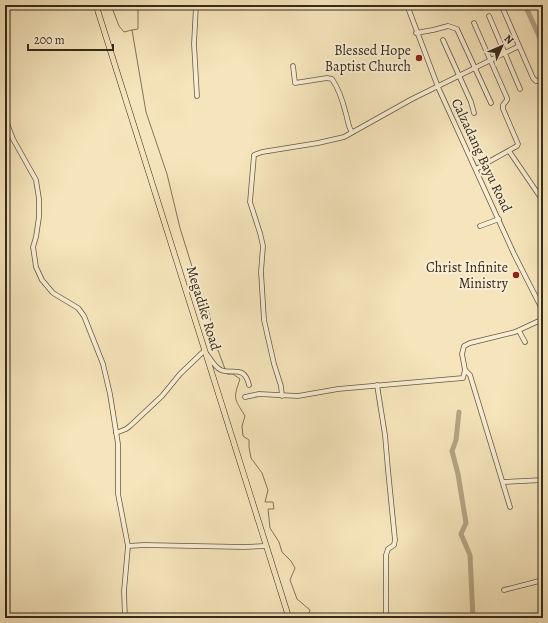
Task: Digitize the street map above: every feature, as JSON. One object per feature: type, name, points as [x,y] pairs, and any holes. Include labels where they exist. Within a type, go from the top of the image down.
[{"type":"main road","name":"Megadike Road","points":[[96,5],[288,618]]},
{"type":"street","points":[[196,5],[194,46],[197,96]]},
{"type":"street","name":"Calzadang Bayu Road","points":[[407,5],[416,33],[438,87],[514,254],[543,312]]},
{"type":"street","points":[[503,9],[534,80],[540,81],[543,85]]},
{"type":"street","points":[[489,16],[520,89]]},
{"type":"street","points":[[474,23],[507,98],[503,108],[518,144],[509,151],[476,169]]},
{"type":"street","points":[[416,33],[448,26],[457,29],[491,103]]},
{"type":"street","points":[[443,40],[471,102],[474,113]]},
{"type":"street","points":[[282,396],[281,386],[271,352],[264,320],[261,272],[263,246],[250,202],[254,155],[262,152],[336,140],[344,137],[519,46]]},
{"type":"street","points":[[293,66],[295,83],[327,78],[332,79],[340,96],[349,128],[352,132]]},
{"type":"street","points":[[5,118],[13,139],[36,180],[39,199],[39,217],[33,247],[36,267],[42,280],[53,293],[78,308],[84,316],[103,364],[110,394],[118,444],[118,494],[128,546],[124,591],[125,618]]},
{"type":"street","points":[[509,151],[543,201]]},
{"type":"street","points":[[480,226],[499,219]]},
{"type":"street","points":[[245,397],[259,394],[300,396],[338,389],[463,378],[465,370],[462,354],[464,346],[470,342],[519,331],[543,319]]},
{"type":"street","points":[[519,331],[525,342]]},
{"type":"street","points":[[116,433],[130,426],[162,396],[180,374],[204,351],[222,371],[241,372],[248,380],[249,385]]},
{"type":"street","points":[[465,370],[470,375],[510,507]]},
{"type":"street","points":[[377,385],[385,435],[395,540],[394,545],[388,549],[386,555],[386,618]]},
{"type":"street","points":[[503,482],[543,480]]},
{"type":"street","points":[[128,546],[266,546]]},
{"type":"street","points":[[504,590],[543,580]]},
{"type":"waterway","points":[[111,5],[119,26],[124,32],[132,30],[146,112],[167,174],[180,228],[194,273],[199,299],[208,309],[216,345],[225,369]]},
{"type":"waterway","points":[[132,30],[138,29],[138,5]]},
{"type":"waterway","points":[[525,5],[543,45]]},
{"type":"waterway","points":[[226,372],[227,374],[233,374],[240,379],[236,391],[236,398],[245,416],[242,426],[243,436],[249,440],[251,458],[262,473],[268,490],[265,502],[273,502],[274,509],[268,509],[270,528],[279,542],[282,552],[291,561],[295,568],[290,580],[297,599],[310,610],[308,618]]},
{"type":"waterway","points":[[459,412],[456,440],[452,451],[458,474],[466,523],[461,534],[470,555],[473,618]]},
{"type":"place","name":"Blessed Hope Baptist Church","points":[[419,58]]},
{"type":"place","name":"Christ Infinite Ministry","points":[[516,275]]}]
